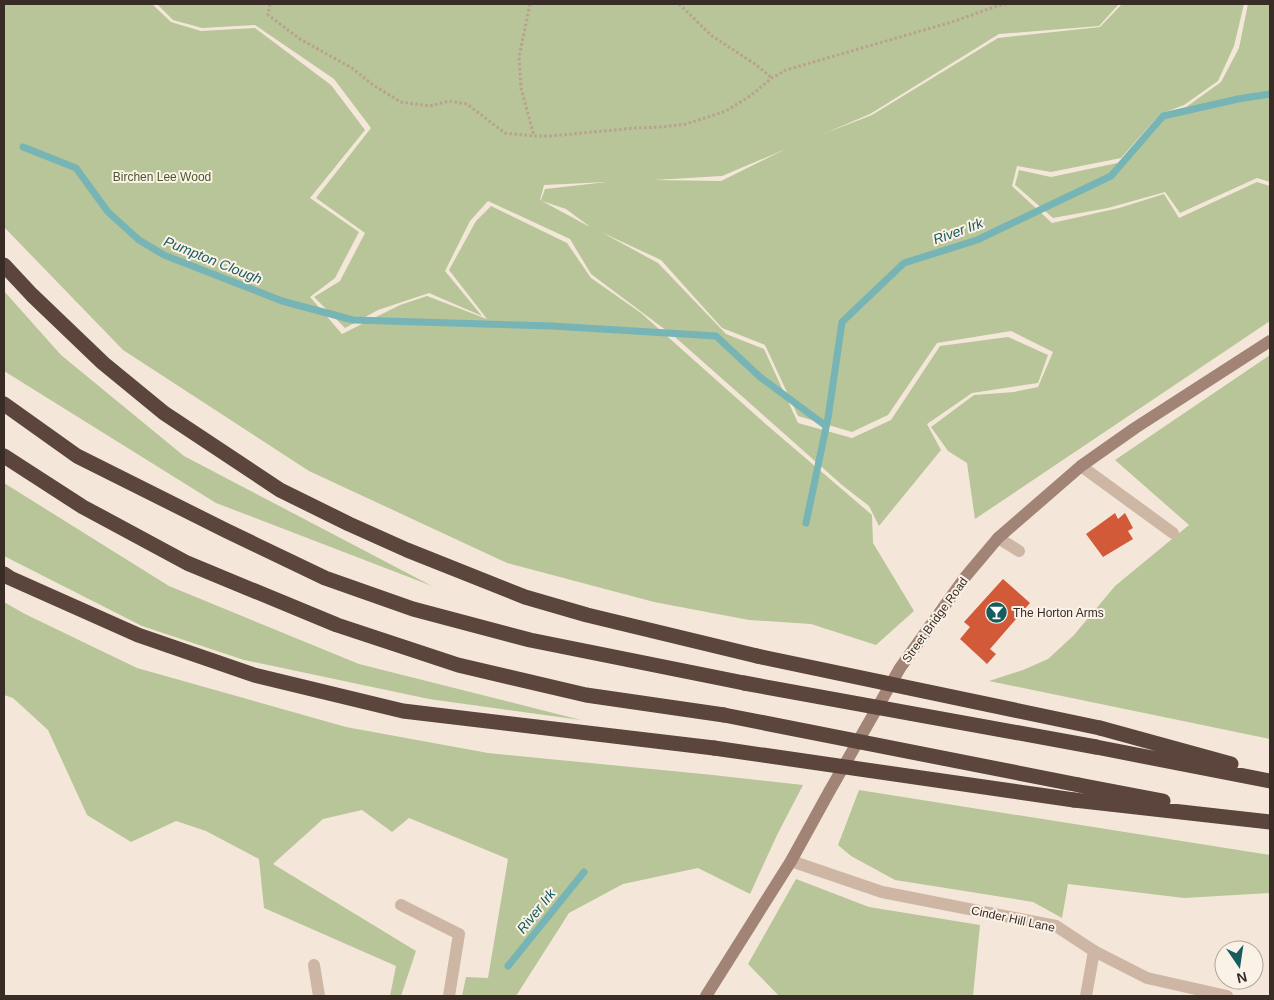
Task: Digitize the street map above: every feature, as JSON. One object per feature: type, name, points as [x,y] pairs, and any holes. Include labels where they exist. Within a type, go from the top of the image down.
[{"type":"highway","points":[[4,265],[32,295],[103,363],[164,413],[280,490],[407,550],[526,597],[587,615],[757,656],[1100,728],[1270,775]]},
{"type":"highway","points":[[4,404],[77,456],[325,578],[413,609],[530,640],[744,683],[1096,747],[1270,781]]},
{"type":"highway","points":[[4,456],[84,507],[187,563],[338,625],[458,665],[586,695],[724,715],[1270,822]]},
{"type":"highway","points":[[4,574],[138,635],[254,675],[403,711],[714,748],[1074,800],[1270,822]]},
{"type":"main road","name":"Street Bridge Road","points":[[706,996],[791,862],[900,668],[966,576],[998,538],[1081,466],[1135,428],[1270,341]]},
{"type":"street","points":[[1081,466],[1173,533]]},
{"type":"street","points":[[998,538],[1019,551]]},
{"type":"street","name":"Cinder Hill Lane","points":[[791,862],[882,892],[1056,926],[1094,951],[1148,978],[1227,996]]},
{"type":"street","points":[[401,906],[459,934],[449,996]]},
{"type":"street","points":[[1086,996],[1094,951]]},
{"type":"street","points":[[314,965],[319,996]]},
{"type":"path","points":[[270,4],[268,15],[300,39],[352,68],[401,102],[430,106],[449,101],[467,104],[505,133],[534,136],[686,124],[726,112],[786,70],[1007,4]]},
{"type":"path","points":[[530,4],[519,57],[521,88],[534,136]]},
{"type":"path","points":[[679,4],[712,36],[755,64],[772,78]]},
{"type":"green space","name":"Birchen Lee Wood","points":[[4,4],[152,4],[171,22],[201,31],[255,28],[331,85],[365,130],[310,198],[359,232],[335,278],[310,297],[342,334],[400,305],[427,296],[487,319],[449,270],[476,221],[491,206],[567,243],[591,278],[641,313],[872,515],[873,543],[914,611],[876,645],[811,624],[749,620],[654,602],[507,563],[309,471],[123,350],[4,227]]},
{"type":"green space","points":[[157,4],[1119,4],[1099,26],[999,34],[870,114],[823,134],[872,115],[998,38],[1100,27],[1122,4],[1244,4],[1234,46],[1218,81],[1184,105],[1160,114],[1121,158],[1051,172],[1017,166],[1012,186],[1052,223],[1119,208],[1164,194],[1179,218],[1257,182],[1270,186],[1270,321],[975,519],[967,463],[948,451],[931,427],[974,395],[1014,392],[1038,387],[1053,352],[1011,331],[937,343],[888,415],[852,432],[798,416],[765,345],[722,328],[661,260],[601,232],[658,263],[726,334],[764,349],[798,423],[852,438],[891,420],[940,346],[1008,337],[1048,355],[1038,383],[972,393],[927,424],[941,450],[879,526],[869,506],[842,485],[675,337],[591,274],[570,239],[488,201],[470,221],[445,271],[482,316],[429,293],[378,310],[345,328],[314,297],[340,281],[365,233],[316,198],[371,128],[334,79],[255,25],[202,28],[173,20]],"holes":[[[786,149],[721,181],[654,180],[722,176]],[[607,182],[545,189],[540,200],[544,185]],[[542,201],[566,209],[588,226]]]},
{"type":"green space","points":[[1248,4],[1270,4],[1270,182],[1257,178],[1180,213],[1165,192],[1108,208],[1053,218],[1015,185],[1019,170],[1051,177],[1122,162],[1161,117],[1182,110],[1221,82],[1239,48]]},
{"type":"green space","points":[[4,291],[61,355],[184,456],[432,586],[216,503],[4,371]]},
{"type":"green space","points":[[1270,355],[1270,739],[989,681],[1023,670],[1048,659],[1074,635],[1115,586],[1189,525],[1115,460]]},
{"type":"green space","points":[[4,483],[169,586],[359,664],[581,720],[429,699],[244,660],[142,626],[4,556]]},
{"type":"green space","points":[[4,602],[137,668],[346,727],[488,753],[803,785],[777,835],[750,894],[698,868],[623,884],[569,913],[516,996],[462,996],[466,977],[488,978],[508,859],[409,818],[392,832],[362,810],[323,819],[273,864],[416,951],[401,996],[390,996],[396,966],[264,908],[259,859],[206,831],[176,821],[131,842],[87,815],[48,730],[13,698],[4,695]]},
{"type":"green space","points":[[859,790],[1270,855],[1270,893],[1184,898],[1068,884],[1062,918],[1033,902],[895,880],[851,856],[838,845]]},
{"type":"green space","points":[[796,879],[869,907],[980,925],[973,996],[779,996],[748,964]]},
{"type":"building","points":[[1115,513],[1118,519],[1125,513],[1133,528],[1128,531],[1133,539],[1103,557],[1086,534]]},
{"type":"building","name":"The Horton Arms","points":[[1003,579],[1030,603],[990,649],[996,654],[987,664],[960,639],[970,627],[964,622]]},
{"type":"waterway","name":"River Irk","points":[[806,523],[828,418],[842,322],[904,263],[977,240],[1111,176],[1163,116],[1238,99],[1270,94]]},
{"type":"waterway","name":"Pumpton Clough","points":[[23,147],[76,168],[108,212],[139,240],[164,255],[282,301],[353,320],[552,326],[716,336],[760,377],[826,426]]},
{"type":"waterway","name":"River Irk","points":[[508,966],[584,872]]},
{"type":"place","name":"The Horton Arms","points":[[997,613]]}]
